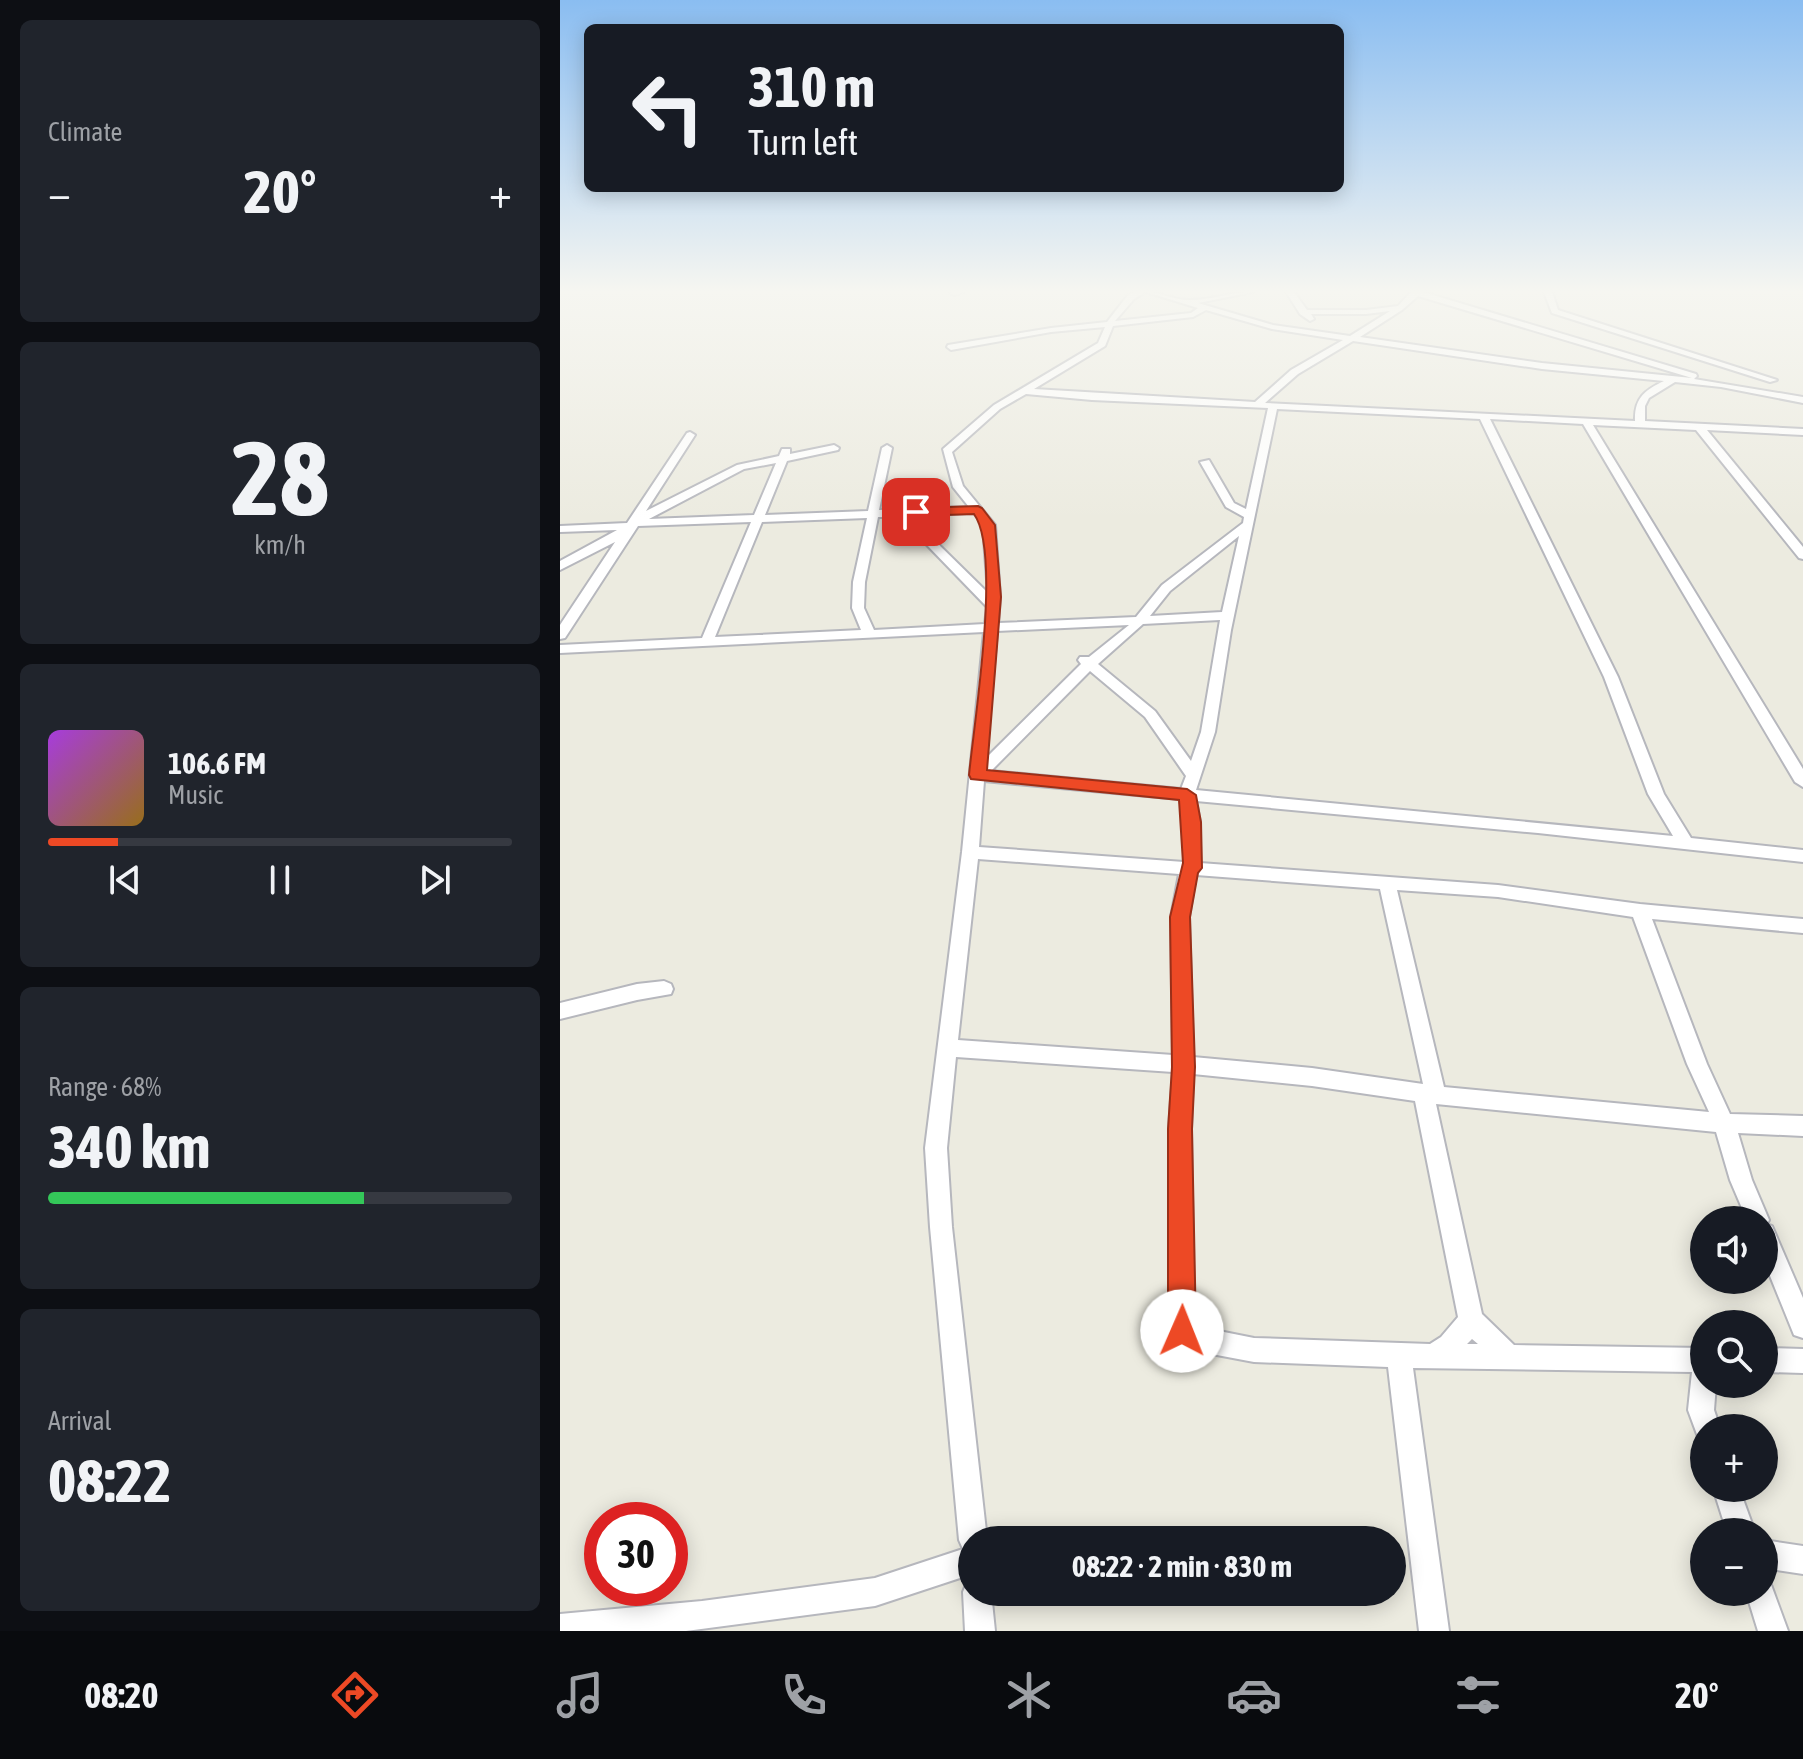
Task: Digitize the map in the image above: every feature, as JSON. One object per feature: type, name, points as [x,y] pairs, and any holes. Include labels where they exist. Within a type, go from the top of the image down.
[{"type":"street","points":[[972,1526],[941,1227],[936,1148],[970,852],[993,606],[989,525],[958,487],[948,449],[997,407],[1061,368]]},
{"type":"street","points":[[1258,405],[1282,380],[1301,368]]},
{"type":"street","points":[[1570,368],[1721,384]]},
{"type":"street","points":[[1665,368],[1721,384],[1803,400]]},
{"type":"street","points":[[1735,368],[1803,391]]},
{"type":"street","points":[[1754,368],[1773,380]]},
{"type":"street","points":[[1635,377],[1644,391],[1638,407],[1640,424]]},
{"type":"street","points":[[1643,396],[1671,381]]},
{"type":"street","points":[[1024,390],[1484,418],[1803,432]]},
{"type":"street","points":[[1155,412],[1183,409],[1199,402]]},
{"type":"street","points":[[1273,406],[1227,616],[1208,732],[1187,795],[1192,822],[1191,868],[1180,917],[1182,1331],[1185,1337],[1254,1350],[1690,1360]]},
{"type":"street","points":[[1484,418],[1611,677],[1656,794],[1687,845]]},
{"type":"street","points":[[1587,422],[1803,782]]},
{"type":"street","points":[[1698,426],[1803,555]]},
{"type":"street","points":[[560,635],[690,435]]},
{"type":"street","points":[[560,566],[741,467],[785,452],[834,448]]},
{"type":"street","points":[[869,633],[858,608],[859,582],[880,513],[887,448]]},
{"type":"street","points":[[707,641],[785,452]]},
{"type":"street","points":[[1205,462],[1230,505],[1249,520]]},
{"type":"street","points":[[560,529],[978,510]]},
{"type":"street","points":[[880,513],[930,542],[993,606]]},
{"type":"street","points":[[978,775],[1088,662],[1140,621],[1166,588],[1249,520]]},
{"type":"street","points":[[560,649],[1227,616]]},
{"type":"street","points":[[1088,662],[1150,714],[1194,777]]},
{"type":"street","points":[[978,775],[1538,827],[1803,856]]},
{"type":"street","points":[[970,852],[1498,891],[1640,911],[1803,926]]},
{"type":"street","points":[[1387,883],[1471,1321],[1509,1357]]},
{"type":"street","points":[[1640,911],[1697,1064],[1724,1123],[1752,1206]]},
{"type":"street","points":[[560,1011],[637,992],[664,989]]},
{"type":"street","points":[[949,1048],[1157,1062],[1183,1067],[1312,1077],[1430,1095],[1724,1123],[1803,1126]]},
{"type":"street","points":[[1778,1267],[1803,1326]]},
{"type":"street","points":[[1432,1356],[1450,1346],[1471,1321]]},
{"type":"street","points":[[1399,1355],[1434,1631]]},
{"type":"street","points":[[1778,1360],[1803,1361]]},
{"type":"street","points":[[1778,1556],[1803,1560]]},
{"type":"street","points":[[560,1629],[702,1615],[875,1592],[958,1565]]},
{"type":"street","points":[[978,1606],[980,1631]]},
{"type":"street","points":[[1765,1606],[1773,1631]]},
{"type":"route","points":[[916,512],[978,510],[989,525],[994,597],[978,775],[1187,795],[1193,842],[1192,868],[1189,868],[1180,917],[1182,1331]]}]
